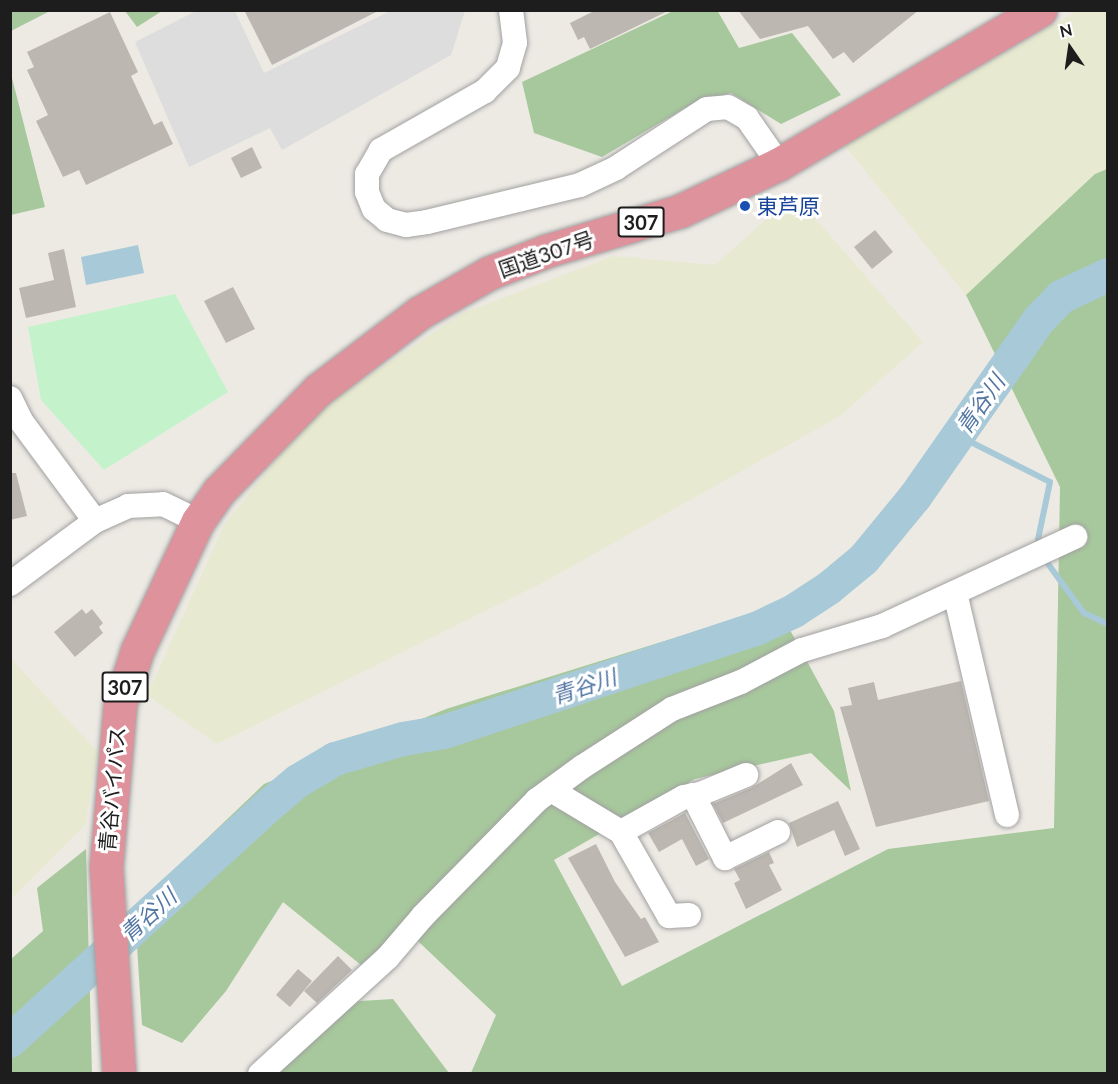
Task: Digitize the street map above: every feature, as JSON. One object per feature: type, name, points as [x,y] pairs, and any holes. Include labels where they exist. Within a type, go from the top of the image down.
[{"type":"highway","name":"国道307号","points":[[198,521],[219,491],[318,390],[419,313],[489,273],[546,251],[680,211],[779,164],[1040,10]]},
{"type":"highway","name":"青谷バイパス","points":[[119,1074],[117,1006],[106,867],[120,704],[137,651],[198,521]]},
{"type":"street","points":[[511,10],[515,43],[507,68],[485,92],[381,150],[367,174],[367,192],[374,209],[387,220],[406,225],[427,222],[580,185],[616,168],[707,109],[728,107],[747,118],[779,164]]},
{"type":"street","points":[[10,398],[21,421],[95,521]]},
{"type":"street","points":[[10,584],[95,521],[128,506],[148,503],[179,509],[198,521]]},
{"type":"street","points":[[260,1074],[388,957],[501,834],[551,790],[672,709],[741,682],[802,650],[882,626],[1075,537]]},
{"type":"street","points":[[955,593],[1007,815]]},
{"type":"street","points":[[621,832],[693,795],[746,775]]},
{"type":"street","points":[[551,790],[621,832],[669,916],[689,915]]},
{"type":"street","points":[[693,795],[724,858],[778,832]]},
{"type":"green space","points":[[11,10],[50,10],[50,11],[11,31]]},
{"type":"green space","points":[[717,10],[739,48],[792,33],[841,95],[781,124],[731,93],[690,105],[602,157],[534,133],[522,82],[673,11]]},
{"type":"green space","points":[[125,11],[162,11],[137,27]]},
{"type":"green space","points":[[1077,11],[1107,11],[1107,169],[1095,174],[966,295],[845,146]]},
{"type":"green space","points":[[11,74],[45,207],[11,215],[10,214]]},
{"type":"green space","points":[[1107,169],[1107,1073],[471,1073],[496,1015],[403,927],[361,965],[283,902],[226,991],[182,1043],[142,1025],[137,946],[157,886],[264,784],[446,709],[777,606],[834,711],[851,791],[811,753],[695,779],[554,860],[622,986],[888,849],[1054,828],[1060,487],[966,295],[1095,174]]},
{"type":"green space","points":[[794,194],[923,342],[840,416],[542,583],[217,744],[147,695],[224,525],[313,413],[463,313],[613,256],[715,265]]},
{"type":"green space","points":[[175,294],[228,392],[104,470],[41,400],[28,327]]},
{"type":"green space","points":[[10,658],[98,752],[85,825],[14,896],[10,892]]},
{"type":"green space","points":[[86,849],[92,1073],[11,1073],[11,959],[43,931],[37,888]]},
{"type":"green space","points":[[393,999],[449,1073],[265,1074],[344,1002]]},
{"type":"shaded area","points":[[196,11],[235,11],[264,73],[390,11],[465,11],[451,55],[282,150],[270,128],[189,167],[135,42]]},
{"type":"water","points":[[138,245],[144,273],[86,285],[81,257]]},
{"type":"building","points":[[244,10],[380,10],[272,65]]},
{"type":"building","points":[[596,10],[670,10],[590,49],[584,37],[578,40],[570,23]]},
{"type":"building","points":[[738,10],[919,10],[853,63],[844,52],[833,59],[808,26],[760,39]]},
{"type":"building","points":[[110,12],[138,72],[131,76],[154,125],[162,121],[173,144],[86,185],[79,170],[63,177],[36,121],[48,115],[27,70],[34,67],[27,52]]},
{"type":"building","points":[[252,147],[262,168],[241,178],[231,158]]},
{"type":"building","points":[[875,230],[893,252],[872,269],[854,247]]},
{"type":"building","points":[[64,249],[76,307],[26,318],[19,288],[54,280],[48,253]]},
{"type":"building","points":[[233,287],[255,329],[226,343],[204,301]]},
{"type":"building","points":[[10,473],[16,473],[27,516],[10,520]]},
{"type":"building","points":[[82,609],[86,614],[92,609],[103,623],[99,627],[103,633],[75,657],[54,632]]},
{"type":"building","points":[[961,681],[989,801],[876,827],[840,707],[852,705],[848,688],[874,682],[878,700]]},
{"type":"building","points":[[791,763],[803,785],[723,823],[713,804],[751,788]]},
{"type":"building","points":[[838,801],[860,849],[845,856],[834,830],[797,847],[789,823]]},
{"type":"building","points":[[685,813],[709,859],[696,866],[682,839],[659,852],[648,833]]},
{"type":"building","points":[[596,844],[615,882],[641,919],[645,917],[659,942],[625,957],[568,858]]},
{"type":"building","points":[[769,852],[774,863],[769,865],[782,890],[746,909],[734,883],[740,880],[734,869]]},
{"type":"building","points":[[338,956],[352,970],[317,1003],[304,991]]},
{"type":"building","points":[[298,969],[312,981],[290,1007],[276,995]]},
{"type":"waterway","name":"青谷川","points":[[10,1041],[267,807],[298,781],[335,759],[403,739],[444,732],[756,629],[794,611],[829,588],[864,559],[915,497],[1039,320],[1061,297],[1108,275]]},
{"type":"waterway","points":[[957,435],[1050,482],[1036,549]]},
{"type":"waterway","points":[[1043,557],[1084,613],[1108,624]]},
{"type":"place","name":"東芦原","points":[[745,206]]}]
